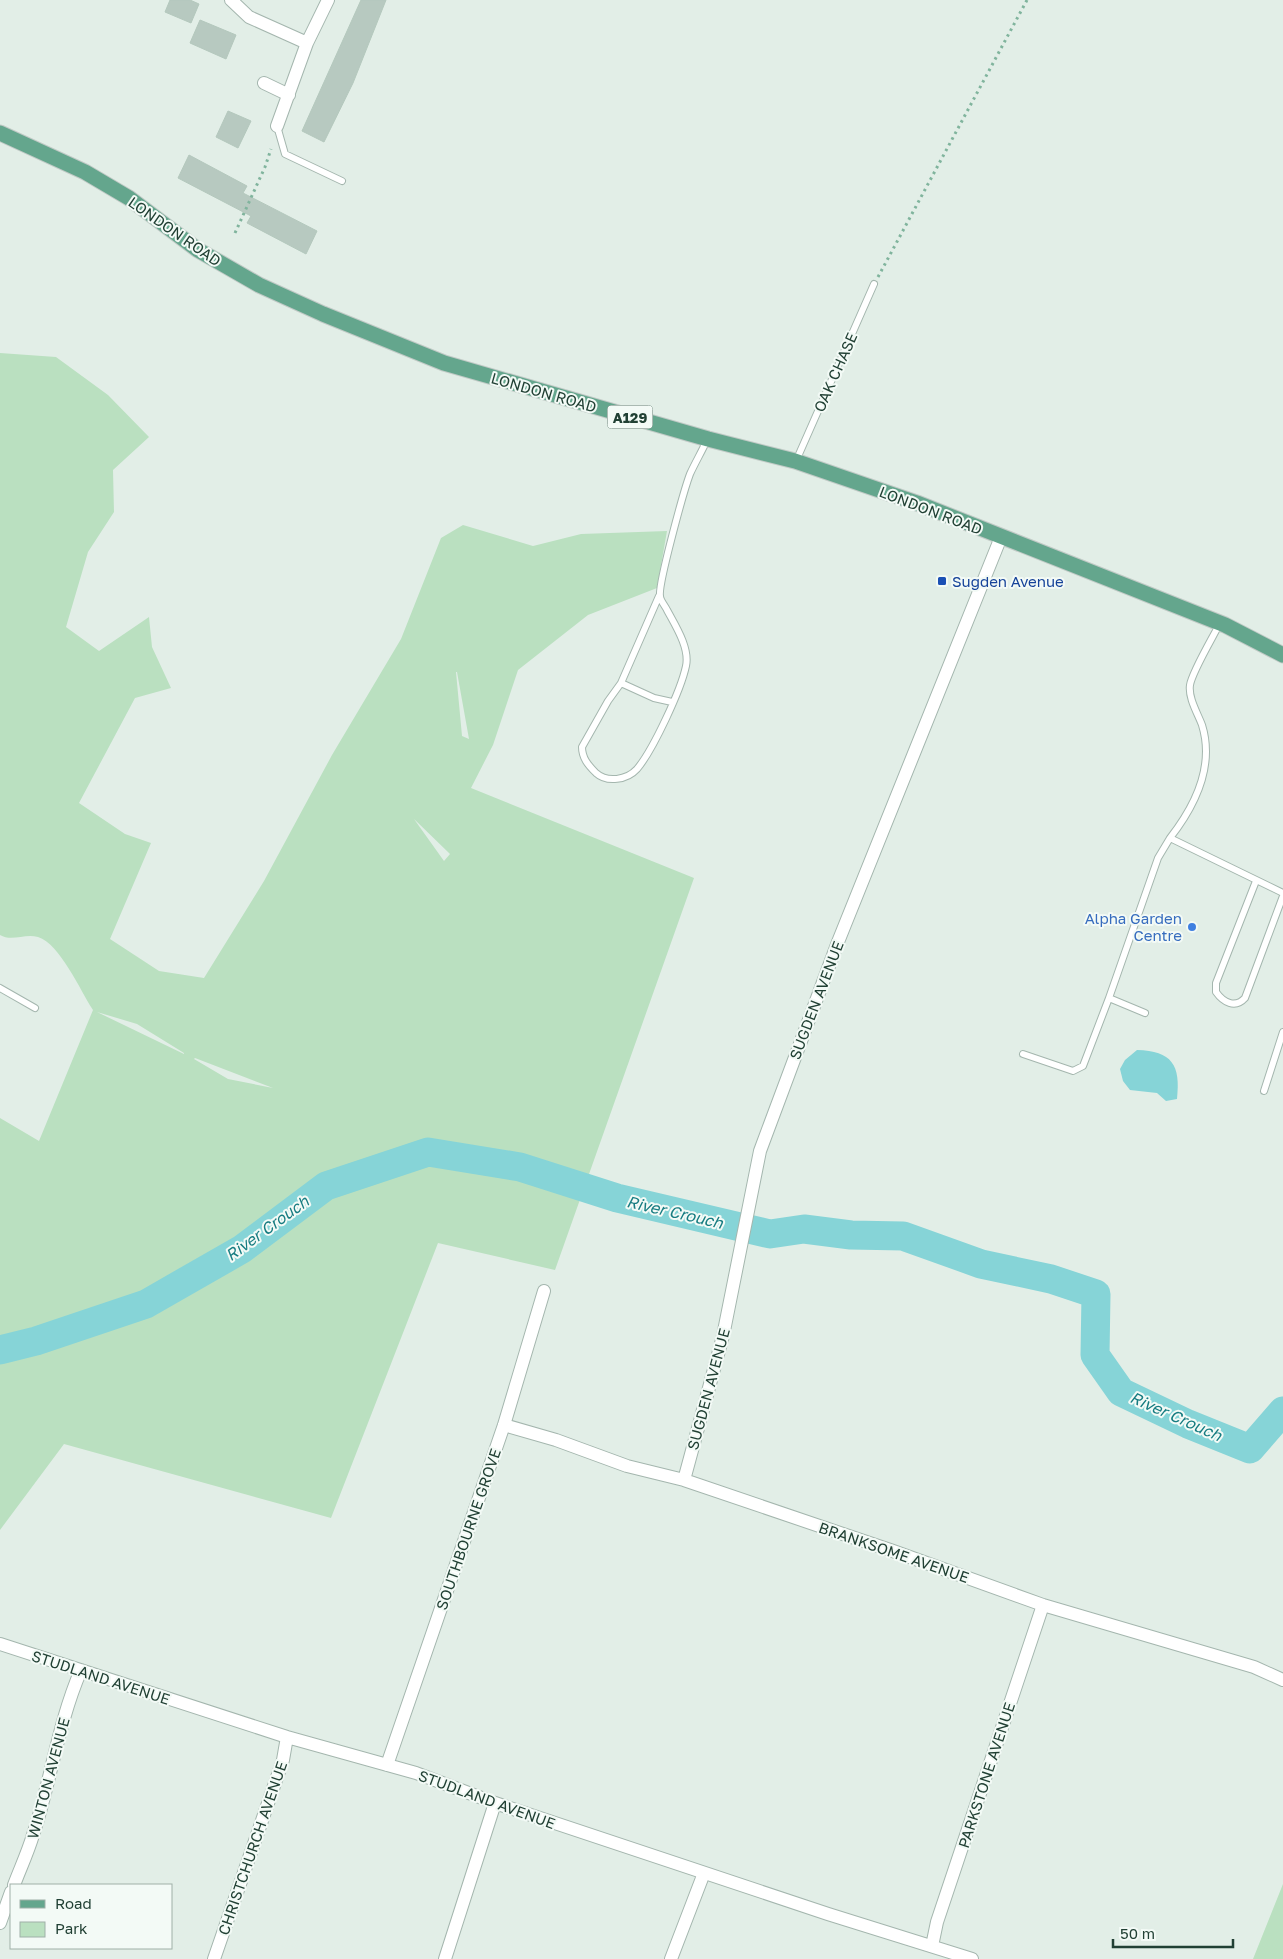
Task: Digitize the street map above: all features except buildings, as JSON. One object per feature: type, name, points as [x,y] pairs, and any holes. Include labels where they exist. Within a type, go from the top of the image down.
[{"type":"main road","name":"LONDON ROAD","points":[[0,133],[85,172],[129,198],[198,250],[259,285],[323,314],[444,364],[708,439],[795,461],[917,503],[1220,623],[1283,655]]},
{"type":"street","points":[[231,0],[249,16],[307,44]]},
{"type":"street","points":[[277,126],[307,44],[328,0]]},
{"type":"street","points":[[264,83],[289,95]]},
{"type":"street","name":"SUGDEN AVENUE","points":[[684,1480],[723,1336],[760,1151],[838,942],[1001,537]]},
{"type":"street","name":"SOUTHBOURNE GROVE","points":[[387,1765],[504,1425],[544,1291]]},
{"type":"street","name":"BRANKSOME AVENUE","points":[[504,1425],[556,1440],[627,1466],[684,1480],[893,1551],[1043,1605],[1254,1668],[1283,1680]]},
{"type":"street","name":"PARKSTONE AVENUE","points":[[932,1946],[937,1922],[1043,1605]]},
{"type":"street","name":"STUDLAND AVENUE","points":[[0,1644],[287,1737],[416,1773],[495,1803],[704,1873],[972,1959]]},
{"type":"street","name":"WINTON AVENUE","points":[[14,1884],[34,1835],[56,1747],[72,1691],[81,1670]]},
{"type":"street","name":"CHRISTCHURCH AVENUE","points":[[214,1959],[283,1760],[287,1737]]},
{"type":"street","points":[[445,1959],[495,1803]]},
{"type":"street","points":[[672,1959],[704,1873]]},
{"type":"street","points":[[0,1923],[10,1895]]},
{"type":"lane","points":[[277,126],[285,154],[342,181]]},
{"type":"lane","name":"OAK CHASE","points":[[795,461],[874,284]]},
{"type":"lane","points":[[660,596],[678,632],[688,660],[657,737],[636,770],[626,777],[613,780],[600,776],[587,764],[582,753],[582,747],[608,701],[621,683],[660,596],[667,557],[690,475],[708,439]]},
{"type":"lane","points":[[1023,1054],[1073,1072],[1083,1066],[1158,858],[1194,804],[1206,769],[1202,728],[1192,699],[1190,686],[1220,623]]},
{"type":"lane","points":[[621,683],[654,698],[672,702]]},
{"type":"lane","points":[[1170,838],[1256,880],[1283,895],[1245,998],[1240,1004],[1233,1004],[1225,1001],[1216,992],[1216,983],[1256,880]]},
{"type":"lane","points":[[0,988],[35,1008]]},
{"type":"lane","points":[[1109,998],[1145,1013]]},
{"type":"lane","points":[[1264,1090],[1283,1032]]},
{"type":"path","points":[[874,284],[1027,0]]},
{"type":"path","points":[[235,233],[271,152],[269,130],[277,126]]},
{"type":"green space","points":[[0,353],[56,357],[108,395],[149,437],[113,470],[114,512],[88,552],[66,627],[99,651],[149,617],[152,647],[171,688],[135,698],[79,803],[125,834],[151,843],[110,939],[159,971],[204,978],[264,881],[332,755],[401,639],[441,538],[463,525],[533,546],[581,534],[667,531],[657,588],[588,615],[518,670],[493,745],[471,788],[694,878],[555,1270],[438,1243],[331,1518],[64,1444],[0,1530],[0,1118],[39,1141],[93,1010],[62,958],[46,941],[33,936],[9,938],[0,935]],"holes":[[[456,672],[469,739],[462,736]],[[414,819],[450,854],[444,861]],[[97,1012],[137,1024],[184,1054]],[[194,1059],[273,1088],[228,1079]]]},
{"type":"green space","points":[[1283,1884],[1283,1959],[1253,1959]]},
{"type":"water","points":[[1137,1050],[1159,1053],[1172,1062],[1177,1077],[1177,1099],[1166,1101],[1157,1093],[1130,1090],[1123,1081],[1120,1069],[1125,1060]]},
{"type":"waterway","name":"River Crouch","points":[[0,1350],[36,1341],[146,1304],[242,1249],[326,1186],[428,1152],[520,1167],[617,1198],[770,1234],[804,1229],[851,1235],[903,1236],[981,1264],[1051,1279],[1096,1294],[1095,1355],[1121,1392],[1188,1424],[1250,1449],[1283,1411]]},
{"type":"place","name":"Sugden Avenue","points":[[942,581]]},
{"type":"place","name":"Alpha Garden Centre","points":[[1192,927]]}]
